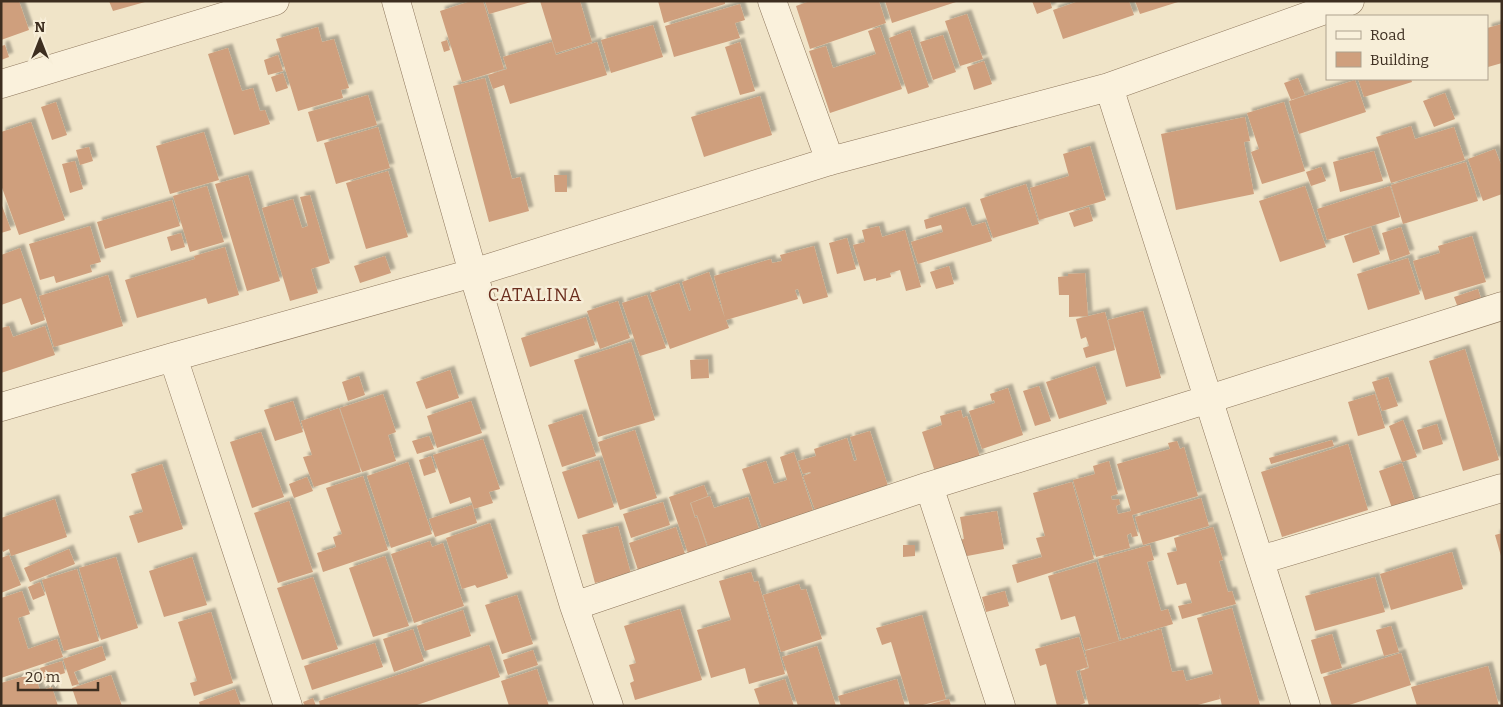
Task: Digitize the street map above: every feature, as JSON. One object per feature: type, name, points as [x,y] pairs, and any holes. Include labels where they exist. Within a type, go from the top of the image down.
[{"type":"street","points":[[1,84],[275,1]]},
{"type":"street","points":[[396,1],[474,273],[574,606],[610,706]]},
{"type":"street","points":[[772,1],[830,160]]},
{"type":"street","points":[[1,407],[474,273],[830,160],[1109,87],[1350,1]]},
{"type":"street","points":[[1109,87],[1306,706]]},
{"type":"street","points":[[574,606],[929,486],[1502,306]]},
{"type":"street","points":[[173,357],[288,706]]},
{"type":"street","points":[[929,486],[1001,706]]},
{"type":"street","points":[[1260,560],[1502,488]]},
{"type":"building","points":[[1,1],[19,1],[29,30],[1,40]]},
{"type":"building","points":[[109,1],[145,1],[145,2],[113,11]]},
{"type":"building","points":[[471,1],[483,1],[504,69],[462,82],[440,11]]},
{"type":"building","points":[[485,1],[531,1],[531,2],[489,14]]},
{"type":"building","points":[[540,1],[580,1],[592,42],[556,53]]},
{"type":"building","points":[[658,1],[725,1],[725,4],[664,23]]},
{"type":"building","points":[[810,1],[879,1],[886,23],[810,49],[796,6]]},
{"type":"building","points":[[885,1],[956,1],[956,2],[892,23]]},
{"type":"building","points":[[1032,1],[1050,1],[1052,8],[1037,14]]},
{"type":"building","points":[[1079,1],[1129,1],[1134,15],[1063,39],[1053,10]]},
{"type":"building","points":[[1135,1],[1178,1],[1178,2],[1140,14]]},
{"type":"building","points":[[740,4],[745,20],[735,23],[740,38],[674,57],[665,26]]},
{"type":"building","points":[[967,14],[983,59],[960,66],[945,21]]},
{"type":"building","points":[[1502,24],[1502,63],[1488,67],[1488,28]]},
{"type":"building","points":[[653,25],[663,57],[611,73],[601,40]]},
{"type":"building","points":[[318,27],[322,42],[334,39],[349,88],[341,90],[343,98],[298,111],[276,39]]},
{"type":"building","points":[[880,27],[902,89],[830,113],[809,51],[826,46],[833,68],[876,54],[868,31]]},
{"type":"building","points":[[910,30],[929,87],[908,94],[889,38]]},
{"type":"building","points":[[943,35],[956,72],[933,80],[920,42]]},
{"type":"building","points":[[447,40],[450,50],[444,52],[441,42]]},
{"type":"building","points":[[552,42],[556,55],[597,42],[607,75],[510,104],[504,85],[493,89],[488,75],[507,69],[503,57]]},
{"type":"building","points":[[740,42],[755,91],[740,95],[725,47]]},
{"type":"building","points":[[5,45],[9,57],[1,60],[1,46]]},
{"type":"building","points":[[228,48],[242,91],[253,88],[260,111],[265,110],[270,124],[234,135],[208,54]]},
{"type":"building","points":[[278,55],[283,71],[268,75],[264,60]]},
{"type":"building","points":[[984,61],[992,84],[974,90],[967,67]]},
{"type":"building","points":[[283,73],[288,88],[276,92],[271,77]]},
{"type":"building","points":[[485,78],[512,179],[520,177],[529,211],[489,222],[453,86]]},
{"type":"building","points":[[1298,78],[1305,95],[1291,100],[1284,83]]},
{"type":"building","points":[[1355,80],[1366,112],[1299,134],[1289,101]]},
{"type":"building","points":[[1358,80],[1411,80],[1412,82],[1364,97]]},
{"type":"building","points":[[1445,93],[1455,119],[1434,127],[1423,101]]},
{"type":"building","points":[[368,95],[377,125],[317,142],[308,112]]},
{"type":"building","points":[[760,96],[772,135],[704,157],[691,117]]},
{"type":"building","points":[[56,102],[67,135],[52,140],[41,107]]},
{"type":"building","points":[[1284,102],[1305,171],[1262,184],[1251,152],[1259,149],[1247,113]]},
{"type":"building","points":[[1245,117],[1250,141],[1244,142],[1254,194],[1176,210],[1161,134]]},
{"type":"building","points":[[31,122],[65,220],[19,235],[1,185],[1,132]]},
{"type":"building","points":[[1411,126],[1415,139],[1454,127],[1465,160],[1391,183],[1376,137]]},
{"type":"building","points":[[378,127],[390,168],[336,184],[324,143]]},
{"type":"building","points":[[204,132],[219,180],[170,194],[156,146]]},
{"type":"building","points":[[1090,146],[1106,200],[1039,220],[1030,188],[1069,176],[1063,154]]},
{"type":"building","points":[[89,147],[93,161],[80,165],[76,150]]},
{"type":"building","points":[[1495,149],[1502,167],[1502,194],[1483,201],[1468,159]]},
{"type":"building","points":[[1374,151],[1383,181],[1340,192],[1333,162]]},
{"type":"building","points":[[75,161],[83,189],[70,193],[62,164]]},
{"type":"building","points":[[1466,162],[1478,201],[1403,224],[1391,185]]},
{"type":"building","points":[[1321,167],[1326,181],[1311,186],[1306,172]]},
{"type":"building","points":[[388,171],[408,237],[366,249],[346,183]]},
{"type":"building","points":[[248,175],[280,281],[247,291],[215,184]]},
{"type":"building","points":[[554,175],[567,175],[567,192],[555,192]]},
{"type":"building","points":[[1026,184],[1039,224],[993,238],[980,199]]},
{"type":"building","points":[[207,186],[224,242],[190,252],[173,196]]},
{"type":"building","points":[[1305,186],[1326,247],[1280,262],[1259,201]]},
{"type":"building","points":[[1390,186],[1400,217],[1327,240],[1317,209]]},
{"type":"building","points":[[310,195],[330,263],[311,269],[318,293],[290,301],[262,208],[293,199],[302,228],[308,226],[300,197]]},
{"type":"building","points":[[172,200],[180,226],[105,249],[97,222]]},
{"type":"building","points":[[1,203],[11,230],[1,233]]},
{"type":"building","points":[[965,207],[972,226],[985,222],[992,241],[918,264],[911,242],[943,232],[941,225],[926,229],[924,220]]},
{"type":"building","points":[[1089,207],[1093,221],[1074,227],[1069,213]]},
{"type":"building","points":[[90,226],[101,262],[90,265],[92,272],[56,283],[54,276],[40,280],[29,244]]},
{"type":"building","points":[[879,226],[882,237],[905,230],[921,287],[906,291],[900,270],[890,273],[891,277],[876,281],[876,278],[864,281],[853,245],[865,242],[862,230]]},
{"type":"building","points":[[1371,227],[1380,254],[1353,263],[1344,236]]},
{"type":"building","points":[[1401,227],[1410,254],[1390,261],[1382,233]]},
{"type":"building","points":[[181,233],[185,247],[171,251],[167,237]]},
{"type":"building","points":[[1472,236],[1486,282],[1425,300],[1413,261],[1440,253],[1438,246]]},
{"type":"building","points":[[847,238],[856,269],[837,274],[829,243]]},
{"type":"building","points":[[814,246],[828,297],[803,304],[798,289],[795,290],[798,299],[726,320],[729,328],[670,349],[650,293],[679,283],[689,311],[691,310],[682,282],[709,272],[725,318],[714,276],[771,259],[772,263],[782,261],[780,255]]},
{"type":"building","points":[[225,247],[239,295],[208,304],[206,298],[137,318],[125,280],[195,259],[194,256]]},
{"type":"building","points":[[20,248],[45,320],[31,325],[21,298],[1,305],[1,255]]},
{"type":"building","points":[[385,256],[391,273],[360,283],[354,266]]},
{"type":"building","points":[[1408,258],[1420,294],[1368,310],[1357,274]]},
{"type":"building","points":[[949,266],[954,284],[936,289],[930,272]]},
{"type":"building","points":[[1085,273],[1088,316],[1069,317],[1069,295],[1059,295],[1058,277],[1068,276],[1068,274]]},
{"type":"building","points":[[108,275],[123,326],[54,347],[39,296]]},
{"type":"building","points":[[1478,289],[1483,305],[1460,313],[1454,297]]},
{"type":"building","points":[[647,295],[666,348],[640,356],[622,303]]},
{"type":"building","points":[[618,301],[630,338],[600,349],[587,311]]},
{"type":"building","points":[[1143,311],[1161,378],[1126,387],[1108,320]]},
{"type":"building","points":[[1105,312],[1115,350],[1086,358],[1083,348],[1089,346],[1086,337],[1081,339],[1076,319]]},
{"type":"building","points":[[586,317],[595,345],[530,367],[521,338]]},
{"type":"building","points":[[9,326],[13,337],[45,326],[55,355],[1,373],[1,328]]},
{"type":"building","points":[[631,342],[655,420],[598,437],[574,360]]},
{"type":"building","points":[[1465,349],[1499,460],[1463,471],[1429,361]]},
{"type":"building","points":[[708,359],[709,378],[691,379],[690,360]]},
{"type":"building","points":[[1095,366],[1107,404],[1059,419],[1046,382]]},
{"type":"building","points":[[450,370],[459,398],[426,409],[416,382]]},
{"type":"building","points":[[359,376],[365,395],[348,401],[342,382]]},
{"type":"building","points":[[1388,377],[1398,406],[1382,411],[1372,382]]},
{"type":"building","points":[[1039,386],[1051,421],[1035,426],[1023,391]]},
{"type":"building","points":[[1008,388],[1023,435],[982,449],[969,411],[995,403],[994,400],[992,401],[990,394]]},
{"type":"building","points":[[383,394],[396,432],[388,435],[396,461],[362,472],[340,408]]},
{"type":"building","points":[[1375,394],[1385,428],[1358,436],[1348,402]]},
{"type":"building","points":[[293,401],[303,432],[275,441],[264,410]]},
{"type":"building","points":[[471,401],[482,433],[437,448],[427,416]]},
{"type":"building","points":[[339,408],[361,472],[314,487],[303,457],[312,455],[301,421]]},
{"type":"building","points":[[961,410],[963,418],[967,416],[980,457],[935,472],[922,432],[942,425],[940,416]]},
{"type":"building","points":[[582,414],[596,456],[562,467],[548,425]]},
{"type":"building","points":[[1403,420],[1417,457],[1402,462],[1389,426]]},
{"type":"building","points":[[1437,424],[1443,444],[1423,450],[1417,430]]},
{"type":"building","points":[[635,430],[657,498],[620,510],[598,442]]},
{"type":"building","points":[[870,431],[888,486],[815,510],[803,476],[811,473],[803,474],[798,461],[816,456],[814,449],[847,438],[854,461],[857,460],[850,437]]},
{"type":"building","points":[[261,432],[284,497],[252,508],[230,442]]},
{"type":"building","points":[[429,436],[434,449],[417,454],[412,441]]},
{"type":"building","points":[[483,439],[500,489],[489,492],[493,503],[474,509],[470,497],[450,504],[433,455]]},
{"type":"building","points":[[1332,440],[1334,446],[1271,464],[1269,458]]},
{"type":"building","points":[[1177,441],[1180,449],[1184,447],[1198,496],[1132,515],[1138,536],[1132,537],[1131,533],[1127,535],[1130,548],[1096,557],[1073,480],[1095,474],[1093,466],[1109,461],[1118,494],[1111,496],[1112,500],[1119,499],[1120,504],[1116,506],[1118,514],[1131,511],[1117,464],[1170,449],[1168,443]]},
{"type":"building","points":[[1348,444],[1368,510],[1282,537],[1261,472]]},
{"type":"building","points":[[794,452],[814,514],[763,531],[742,469],[766,461],[774,484],[787,480],[780,457]]},
{"type":"building","points":[[431,456],[436,472],[424,476],[419,460]]},
{"type":"building","points":[[599,460],[614,507],[578,519],[562,472]]},
{"type":"building","points":[[408,462],[432,534],[391,548],[367,476]]},
{"type":"building","points":[[1402,463],[1416,504],[1393,511],[1379,471]]},
{"type":"building","points":[[162,464],[183,529],[138,543],[129,516],[143,512],[131,474]]},
{"type":"building","points":[[363,476],[388,550],[323,572],[317,553],[336,547],[333,537],[342,534],[326,488]]},
{"type":"building","points":[[307,477],[313,491],[294,498],[289,484]]},
{"type":"building","points":[[1072,482],[1094,559],[1017,583],[1012,565],[1042,557],[1036,538],[1045,536],[1033,493]]},
{"type":"building","points":[[704,485],[708,496],[690,503],[695,518],[697,517],[709,553],[690,559],[669,497]]},
{"type":"building","points":[[710,496],[714,508],[748,497],[760,532],[709,549],[691,503]]},
{"type":"building","points":[[1201,498],[1209,526],[1143,545],[1135,517]]},
{"type":"building","points":[[55,499],[67,537],[11,556],[9,549],[3,552],[1,548],[1,518]]},
{"type":"building","points":[[289,501],[313,572],[278,583],[254,513]]},
{"type":"building","points":[[663,502],[670,525],[631,538],[623,514]]},
{"type":"building","points":[[472,505],[477,523],[435,537],[429,519]]},
{"type":"building","points":[[997,511],[1004,549],[962,557],[959,540],[964,539],[960,517]]},
{"type":"building","points":[[490,523],[508,578],[477,588],[475,585],[462,589],[446,538]]},
{"type":"building","points":[[618,526],[631,574],[595,583],[582,535]]},
{"type":"building","points":[[676,527],[685,554],[638,570],[629,543]]},
{"type":"building","points":[[1213,527],[1223,560],[1219,561],[1228,592],[1232,591],[1236,604],[1182,619],[1178,606],[1192,603],[1186,583],[1177,585],[1167,553],[1177,551],[1174,538]]},
{"type":"building","points":[[1502,533],[1502,555],[1501,556],[1495,535]]},
{"type":"building","points":[[430,541],[432,547],[443,543],[464,606],[414,623],[391,554]]},
{"type":"building","points":[[903,545],[915,545],[915,556],[903,557]]},
{"type":"building","points":[[1150,545],[1154,560],[1147,562],[1161,611],[1168,609],[1173,624],[1121,639],[1098,559]]},
{"type":"building","points":[[69,549],[75,564],[30,582],[24,568]]},
{"type":"building","points":[[1452,552],[1463,589],[1391,610],[1380,574]]},
{"type":"building","points":[[9,555],[21,585],[1,593],[1,558]]},
{"type":"building","points":[[385,556],[409,626],[373,637],[349,568]]},
{"type":"building","points":[[116,557],[138,628],[101,640],[79,568]]},
{"type":"building","points":[[192,557],[207,605],[164,617],[149,571]]},
{"type":"building","points":[[1096,562],[1119,641],[1085,650],[1075,616],[1061,620],[1048,576]]},
{"type":"building","points":[[77,569],[99,641],[64,651],[42,580]]},
{"type":"building","points":[[751,572],[754,582],[758,581],[785,674],[749,684],[745,668],[711,678],[697,630],[731,620],[719,581]]},
{"type":"building","points":[[313,577],[338,649],[302,660],[277,588]]},
{"type":"building","points":[[1375,577],[1385,612],[1315,631],[1305,596]]},
{"type":"building","points":[[40,582],[45,595],[33,600],[28,587]]},
{"type":"building","points":[[799,584],[801,590],[806,589],[822,639],[781,652],[763,595]]},
{"type":"building","points":[[22,591],[30,614],[18,618],[28,649],[57,639],[63,657],[1,678],[1,598]]},
{"type":"building","points":[[1005,591],[1009,606],[986,612],[982,597]]},
{"type":"building","points":[[517,595],[533,644],[502,654],[485,605]]},
{"type":"building","points":[[1232,608],[1260,705],[1222,706],[1219,693],[1220,699],[1194,706],[1089,706],[1080,671],[1089,668],[1085,651],[1161,629],[1172,672],[1183,670],[1186,681],[1213,674],[1197,618]]},
{"type":"building","points":[[680,609],[702,680],[635,700],[630,683],[634,681],[629,665],[636,663],[624,626]]},
{"type":"building","points":[[463,610],[471,636],[425,651],[417,626]]},
{"type":"building","points":[[211,612],[233,683],[194,696],[190,683],[197,681],[178,622]]},
{"type":"building","points":[[922,615],[946,699],[919,706],[910,706],[891,642],[882,645],[876,628]]},
{"type":"building","points":[[1391,626],[1399,652],[1384,656],[1376,630]]},
{"type":"building","points":[[413,629],[424,661],[394,672],[383,639]]},
{"type":"building","points":[[1332,634],[1342,668],[1321,674],[1311,640]]},
{"type":"building","points":[[1079,637],[1088,667],[1076,671],[1085,703],[1077,706],[1057,706],[1046,664],[1040,666],[1035,649]]},
{"type":"building","points":[[375,643],[383,667],[312,690],[304,666]]},
{"type":"building","points":[[489,645],[500,677],[414,706],[320,706],[319,701]]},
{"type":"building","points":[[102,646],[106,660],[74,672],[79,684],[72,686],[63,659]]},
{"type":"building","points":[[817,646],[836,706],[798,706],[782,657]]},
{"type":"building","points":[[533,650],[538,665],[508,675],[503,660]]},
{"type":"building","points":[[1401,653],[1411,685],[1346,706],[1332,706],[1323,677]]},
{"type":"building","points":[[62,661],[65,673],[44,680],[40,668]]},
{"type":"building","points":[[1488,666],[1499,706],[1417,706],[1411,687]]},
{"type":"building","points":[[537,669],[549,706],[509,706],[501,681]]},
{"type":"building","points":[[35,673],[40,691],[52,687],[58,706],[3,706],[1,683]]},
{"type":"building","points":[[111,675],[122,706],[78,706],[72,688]]},
{"type":"building","points":[[785,679],[794,706],[760,706],[754,689]]},
{"type":"building","points":[[897,679],[905,706],[841,706],[838,696]]},
{"type":"building","points":[[235,689],[241,706],[200,706],[199,702]]},
{"type":"building","points":[[313,698],[316,706],[305,706],[303,702]]},
{"type":"building","points":[[949,699],[951,706],[927,706],[927,705]]},
{"type":"district","name":"CATALINA","points":[[535,295]]}]
